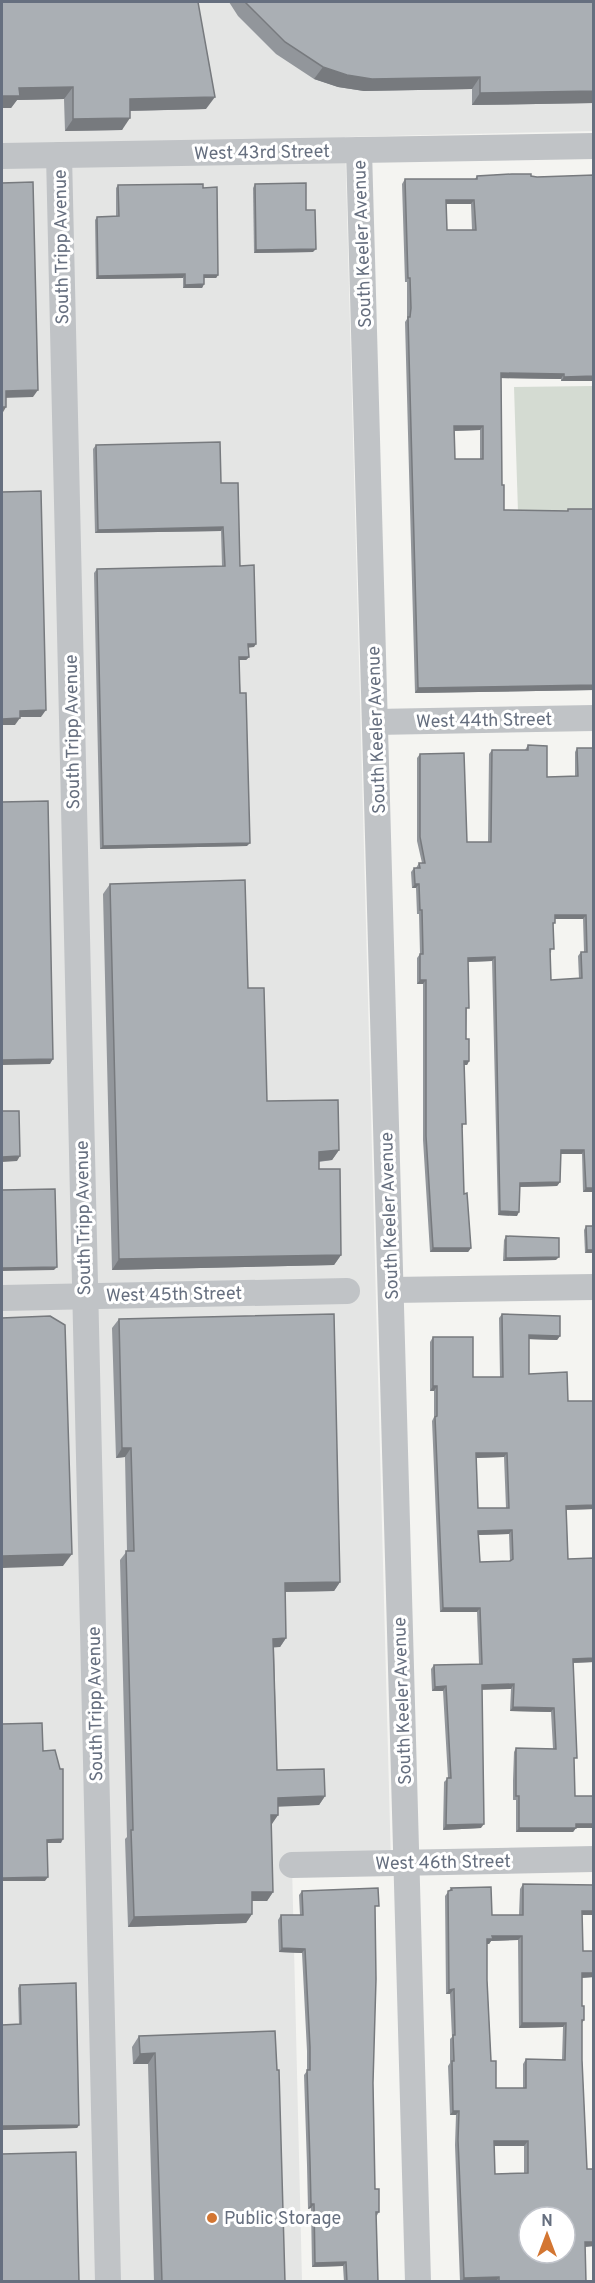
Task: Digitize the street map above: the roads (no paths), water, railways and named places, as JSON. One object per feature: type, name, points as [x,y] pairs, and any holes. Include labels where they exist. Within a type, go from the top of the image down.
[{"type":"street","name":"West 43rd Street","points":[[2,156],[594,146]]},
{"type":"street","name":"South Keeler Avenue","points":[[359,150],[418,2282]]},
{"type":"street","name":"South Tripp Avenue","points":[[59,155],[108,2282]]},
{"type":"street","name":"West 44th Street","points":[[375,722],[594,718]]},
{"type":"street","points":[[391,1290],[594,1287]]},
{"type":"street","name":"West 45th Street","points":[[2,1298],[347,1291]]},
{"type":"street","name":"West 46th Street","points":[[292,1865],[594,1859]]},
{"type":"place","name":"Public Storage","points":[[212,2218]]}]
